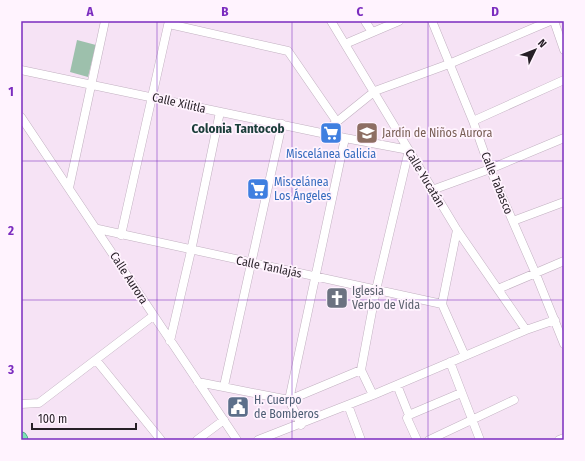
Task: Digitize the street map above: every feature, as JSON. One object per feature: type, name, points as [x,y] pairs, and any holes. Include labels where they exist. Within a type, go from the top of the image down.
[{"type":"street","points":[[69,188],[104,21]]},
{"type":"street","name":"Calle Yucatán","points":[[332,21],[457,230],[526,330]]},
{"type":"street","points":[[365,21],[372,32]]},
{"type":"street","points":[[345,44],[398,21]]},
{"type":"street","name":"Calle Tabasco","points":[[432,21],[473,121],[490,169],[535,272],[564,344]]},
{"type":"street","points":[[323,133],[375,91],[449,64],[550,21]]},
{"type":"street","points":[[554,21],[564,50]]},
{"type":"street","points":[[121,235],[151,96],[169,22],[288,51],[337,122]]},
{"type":"street","name":"Calle Xilitla","points":[[21,70],[151,96],[344,138],[409,150]]},
{"type":"street","points":[[473,121],[564,80]]},
{"type":"street","points":[[170,341],[191,251],[220,112]]},
{"type":"street","name":"Calle Aurora","points":[[21,117],[98,229],[153,316],[237,440]]},
{"type":"street","points":[[224,386],[282,124]]},
{"type":"street","points":[[301,425],[289,400],[344,138]]},
{"type":"street","points":[[432,190],[490,169],[564,138]]},
{"type":"street","points":[[373,395],[361,370],[376,290],[409,150]]},
{"type":"street","points":[[513,221],[564,202]]},
{"type":"street","name":"Calle Tanlajás","points":[[98,229],[191,251],[442,304]]},
{"type":"street","points":[[457,230],[442,304],[464,356]]},
{"type":"street","points":[[498,290],[535,272],[564,261]]},
{"type":"street","points":[[21,404],[39,403],[153,316]]},
{"type":"street","points":[[258,440],[301,425],[526,330],[555,320]]},
{"type":"street","points":[[96,360],[161,440]]},
{"type":"street","points":[[450,362],[480,440]]},
{"type":"street","points":[[198,382],[289,400],[361,370]]},
{"type":"street","points":[[397,385],[409,415],[407,418],[417,440]]},
{"type":"street","points":[[409,415],[461,393]]},
{"type":"street","points":[[429,440],[514,400]]},
{"type":"street","points":[[348,405],[361,440]]},
{"type":"street","points":[[197,440],[224,420]]},
{"type":"street","points":[[559,440],[564,438]]},
{"type":"green space","points":[[77,40],[96,45],[88,77],[70,72]]},
{"type":"place","name":"Miscelánea Galicia","points":[[331,133]]},
{"type":"place","name":"Jardín de Niños Aurora","points":[[367,133]]},
{"type":"place","name":"Miscelánea Los Ángeles","points":[[258,189]]},
{"type":"place","name":"Iglesia Verbo de Vida","points":[[337,298]]},
{"type":"place","name":"H. Cuerpo de Bomberos","points":[[238,407]]},
{"type":"district","name":"Colonia Tantocob","points":[[238,128]]}]
